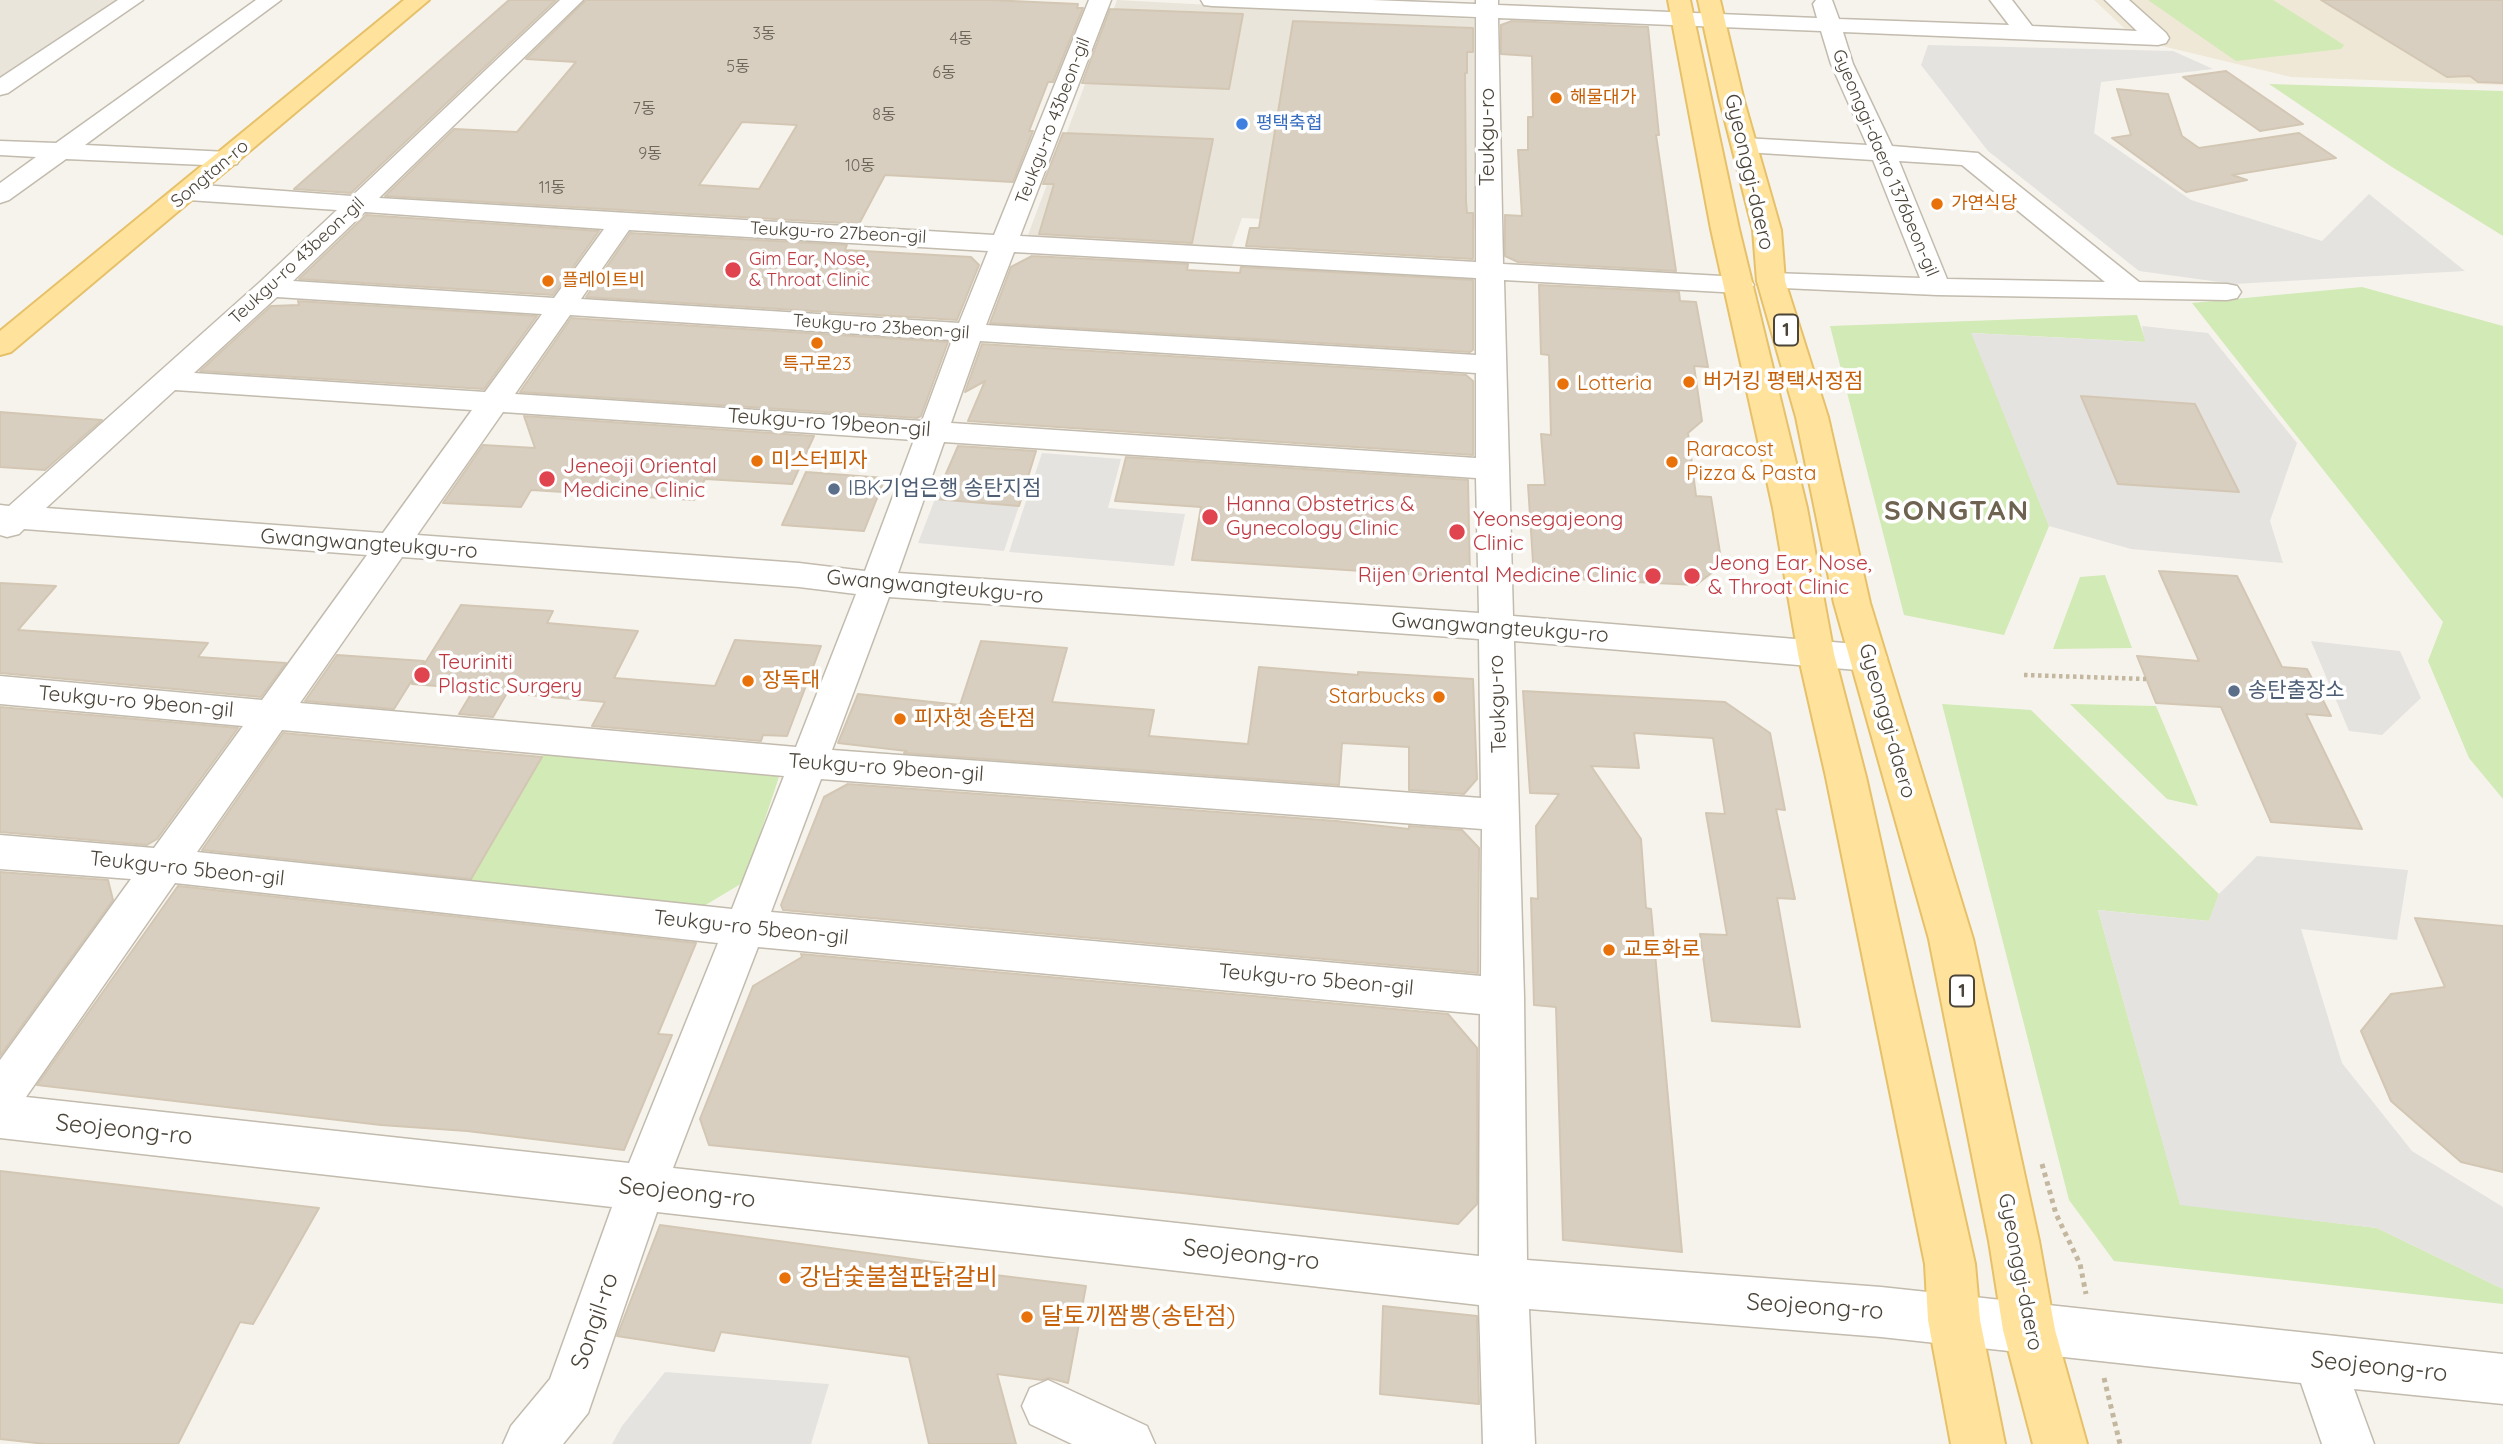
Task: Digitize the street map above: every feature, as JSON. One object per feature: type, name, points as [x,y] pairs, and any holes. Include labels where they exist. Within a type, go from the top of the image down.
[{"type":"main road","name":"Songtan-ro","points":[[0,346],[418,0]]},
{"type":"main road","name":"Gyeonggi-daero","points":[[1680,10],[1790,508],[1816,654],[1846,777],[1950,1264],[1954,1320],[1978,1444]]},
{"type":"main road","name":"Gyeonggi-daero","points":[[1711,10],[1767,230],[1771,281],[1812,417],[1852,603],[1951,939],[2014,1241],[2029,1331],[2060,1444]]},
{"type":"street","points":[[0,88],[132,0]]},
{"type":"street","points":[[0,195],[270,0]]},
{"type":"street","name":"Teukgu-ro 43beon-gil","points":[[5,522],[270,288],[572,0]]},
{"type":"street","name":"Teukgu-ro 43beon-gil","points":[[808,763],[969,333],[1100,0]]},
{"type":"street","points":[[1212,0],[1711,10],[1828,26],[2158,37],[2116,0]]},
{"type":"street","name":"Gyeonggi-daero 1376beon-gil","points":[[1771,281],[1937,287],[1883,153],[1842,64],[1828,26],[1823,0]]},
{"type":"street","points":[[2001,0],[2026,33]]},
{"type":"street","name":"Teukgu-ro","points":[[1487,6],[1492,469],[1501,815],[1503,1283],[1509,1444]]},
{"type":"street","points":[[1744,145],[1969,158],[2132,290]]},
{"type":"street","points":[[0,148],[228,159]]},
{"type":"street","name":"Teukgu-ro 27beon-gil","points":[[188,192],[622,222],[1740,285]]},
{"type":"street","points":[[273,714],[390,545],[622,222]]},
{"type":"street","points":[[1937,287],[2227,292]]},
{"type":"street","name":"Teukgu-ro 23beon-gil","points":[[270,288],[1491,365]]},
{"type":"street","name":"Teukgu-ro 19beon-gil","points":[[167,380],[1492,469]]},
{"type":"street","name":"Gwangwangteukgu-ro","points":[[5,522],[390,545],[799,575],[877,584],[1496,627],[1869,658]]},
{"type":"street","name":"Teukgu-ro 9beon-gil","points":[[0,690],[808,763],[1501,815]]},
{"type":"street","name":"Teukgu-ro 9beon-gil","points":[[0,1097],[273,714]]},
{"type":"street","name":"Songil-ro","points":[[529,1444],[570,1395],[642,1188],[808,763]]},
{"type":"street","name":"Teukgu-ro 5beon-gil","points":[[0,852],[163,865],[745,928],[1503,997]]},
{"type":"street","name":"Seojeong-ro","points":[[0,1116],[1503,1283],[1881,1312],[2029,1331],[2503,1378]]},
{"type":"street","points":[[2318,1361],[2348,1444]]},
{"type":"street","points":[[1048,1406],[1129,1444]]},
{"type":"path","points":[[2024,675],[2146,679]]},
{"type":"shaded area","points":[[0,0],[121,0],[0,81]]},
{"type":"shaded area","points":[[1117,0],[1474,19],[1475,229],[1242,218],[1230,252],[1026,240]]},
{"type":"shaded area","points":[[2094,0],[2503,0],[2503,85],[2291,77],[2137,40]]},
{"type":"shaded area","points":[[1928,45],[2173,51],[2213,69],[2101,82],[2094,133],[2191,200],[2322,241],[2369,194],[2465,271],[2234,284],[2139,271],[1988,151],[1921,65]]},
{"type":"shaded area","points":[[2142,326],[2208,333],[2297,443],[2270,521],[2283,563],[2131,549],[2049,526],[1971,333],[2145,342]],"holes":[[[2082,396],[2195,404],[2238,491],[2118,484]]]},
{"type":"shaded area","points":[[1042,453],[1121,459],[1108,508],[1185,514],[1174,566],[1009,552]]},
{"type":"shaded area","points":[[935,499],[1019,506],[1004,551],[918,543]]},
{"type":"shaded area","points":[[2311,641],[2400,651],[2421,698],[2382,735],[2349,731]]},
{"type":"shaded area","points":[[2257,856],[2408,870],[2397,940],[2301,929],[2342,1063],[2412,1151],[2503,1207],[2503,1289],[2377,1228],[2180,1205],[2098,910],[2209,921],[2219,894]]},
{"type":"shaded area","points":[[665,1372],[829,1384],[811,1444],[612,1444],[622,1426]]},
{"type":"green space","points":[[2148,0],[2273,0],[2344,45],[2341,49],[2236,61]]},
{"type":"green space","points":[[2269,84],[2503,91],[2503,236],[2392,167]]},
{"type":"green space","points":[[2362,287],[2503,326],[2503,799],[2469,758],[2428,661],[2443,622],[2192,303]]},
{"type":"green space","points":[[2137,315],[2146,342],[1972,333],[2049,526],[2004,635],[1904,615],[1830,326]]},
{"type":"green space","points":[[2105,575],[2132,648],[2053,649],[2080,577]]},
{"type":"green space","points":[[1942,704],[2031,710],[2219,894],[2209,921],[2098,910],[2180,1204],[2377,1228],[2503,1289],[2503,1304],[2114,1261],[2069,1200]]},
{"type":"green space","points":[[2070,704],[2156,706],[2198,806],[2167,799]]},
{"type":"green space","points":[[548,746],[781,771],[744,882],[687,916],[467,885]]},
{"type":"building","points":[[509,0],[556,0],[351,193],[294,189]]},
{"type":"building","points":[[586,0],[990,0],[1078,4],[1077,8],[1083,8],[1053,82],[1048,82],[1013,182],[885,175],[859,224],[385,196],[454,129],[517,132],[576,62],[526,59]],"holes":[[[742,122],[797,125],[759,189],[699,185]]]},
{"type":"building","points":[[2321,0],[2503,0],[2503,83],[2478,82],[2470,76],[2447,77]]},
{"type":"building","points":[[1110,9],[1243,14],[1229,89],[1082,83]]},
{"type":"building","points":[[1293,21],[1473,28],[1473,52],[1467,52],[1465,73],[1466,202],[1467,213],[1473,213],[1473,259],[1246,246],[1250,228],[1259,228]]},
{"type":"building","points":[[1512,21],[1648,27],[1659,135],[1656,135],[1676,271],[1518,262],[1505,256],[1505,215],[1522,216],[1518,150],[1528,150],[1528,117],[1533,117],[1532,56],[1501,54],[1501,25]]},
{"type":"building","points":[[2226,71],[2303,124],[2260,131],[2183,77]]},
{"type":"building","points":[[2117,89],[2168,94],[2182,136],[2199,148],[2299,133],[2336,158],[2232,175],[2247,180],[2186,192],[2112,138],[2131,135]]},
{"type":"building","points":[[1063,133],[1213,139],[1192,243],[1039,234],[1054,184],[1043,184]]},
{"type":"building","points":[[366,215],[599,231],[553,295],[299,279]]},
{"type":"building","points":[[630,233],[847,245],[845,250],[971,257],[979,265],[957,320],[586,297]]},
{"type":"building","points":[[1032,256],[1188,264],[1187,270],[1240,273],[1241,267],[1473,280],[1473,350],[1470,352],[990,323],[1011,267]]},
{"type":"building","points":[[1539,285],[1679,292],[1680,301],[1696,302],[1708,367],[1694,366],[1702,421],[1688,433],[1696,496],[1711,497],[1722,565],[1696,585],[1534,577],[1528,485],[1545,485],[1541,434],[1551,435],[1549,355],[1541,354]]},
{"type":"building","points":[[298,301],[537,316],[484,389],[200,371],[271,306],[299,305]]},
{"type":"building","points":[[571,318],[948,342],[921,416],[917,418],[520,392]]},
{"type":"building","points":[[982,344],[1466,375],[1473,381],[1473,455],[968,421],[985,381],[965,392]]},
{"type":"building","points":[[2081,396],[2195,404],[2239,492],[2118,484]]},
{"type":"building","points":[[0,412],[102,420],[45,470],[0,467]]},
{"type":"building","points":[[524,416],[814,436],[792,484],[705,479],[694,500],[531,490],[521,507],[443,503],[483,445],[535,448]]},
{"type":"building","points":[[958,446],[1036,451],[1019,506],[935,499]]},
{"type":"building","points":[[1126,457],[1468,480],[1470,578],[1192,560],[1201,507],[1115,501]]},
{"type":"building","points":[[806,472],[885,478],[864,531],[782,525]]},
{"type":"building","name":"송탄출장소","points":[[2159,571],[2237,576],[2282,667],[2307,669],[2331,716],[2306,714],[2362,829],[2271,822],[2221,707],[2156,703],[2137,656],[2199,661]]},
{"type":"building","points":[[0,583],[56,586],[18,630],[208,643],[198,657],[286,663],[261,697],[0,673]]},
{"type":"building","points":[[461,605],[553,611],[547,623],[638,631],[614,678],[715,686],[735,640],[821,646],[787,736],[763,735],[761,741],[592,726],[605,702],[507,693],[493,717],[459,714],[474,689],[412,684]]},
{"type":"building","points":[[981,641],[1067,648],[1052,702],[1154,710],[1149,736],[1248,744],[1259,667],[1358,675],[1358,672],[1473,679],[1477,779],[1464,794],[1409,790],[1409,747],[1342,743],[1339,785],[904,753],[907,751],[838,743],[858,694],[960,705]]},
{"type":"building","points":[[337,655],[424,661],[394,709],[305,701]]},
{"type":"building","points":[[1523,691],[1725,702],[1770,733],[1785,810],[1776,809],[1795,899],[1777,898],[1800,1027],[1712,1021],[1700,934],[1727,935],[1706,813],[1725,814],[1713,738],[1634,733],[1639,768],[1591,766],[1641,839],[1646,908],[1651,909],[1682,1252],[1563,1240],[1556,1007],[1534,1005],[1531,898],[1538,899],[1536,826],[1559,794],[1530,793]]},
{"type":"building","points":[[0,707],[238,728],[157,839],[147,845],[0,832]]},
{"type":"building","points":[[283,733],[542,757],[471,879],[202,850]]},
{"type":"building","points":[[848,784],[1336,821],[1409,829],[1409,826],[1462,830],[1479,848],[1478,973],[783,910],[781,905],[824,797]]},
{"type":"building","points":[[0,872],[108,880],[113,900],[0,1056]]},
{"type":"building","points":[[178,886],[696,943],[658,1034],[672,1035],[624,1150],[37,1085]]},
{"type":"building","points":[[2415,918],[2503,926],[2503,1172],[2461,1162],[2391,1101],[2361,1031],[2391,994],[2445,987]]},
{"type":"building","points":[[801,954],[1448,1014],[1477,1048],[1477,1204],[1458,1224],[709,1145],[700,1119],[753,986],[802,957]]},
{"type":"building","points":[[0,1171],[319,1208],[253,1324],[240,1322],[178,1444],[46,1444],[0,1439]]},
{"type":"building","points":[[660,1225],[971,1267],[970,1272],[1086,1286],[1068,1383],[1049,1378],[1042,1380],[997,1374],[1016,1444],[929,1444],[909,1357],[721,1332],[714,1351],[617,1336]]},
{"type":"building","points":[[1383,1306],[1477,1316],[1479,1404],[1380,1394]]},
{"type":"place","name":"해물대가","points":[[1556,98]]},
{"type":"place","name":"평택축협","points":[[1242,124]]},
{"type":"place","name":"가연식당","points":[[1937,204]]},
{"type":"place","name":"Gim Ear, Nose, & Throat Clinic","points":[[733,270]]},
{"type":"place","name":"플레이트비","points":[[548,281]]},
{"type":"place","name":"특구로23","points":[[817,343]]},
{"type":"place","name":"버거킹 평택서정점","points":[[1689,382]]},
{"type":"place","name":"Lotteria","points":[[1563,384]]},
{"type":"place","name":"미스터피자","points":[[757,461]]},
{"type":"place","name":"Raracost Pizza & Pasta","points":[[1672,462]]},
{"type":"place","name":"Jeneoji Oriental Medicine Clinic","points":[[547,479]]},
{"type":"place","name":"IBK기업은행 송탄지점","points":[[834,489]]},
{"type":"place","name":"Hanna Obstetrics & Gynecology Clinic","points":[[1210,517]]},
{"type":"place","name":"Yeonsegajeong Clinic","points":[[1457,532]]},
{"type":"place","name":"Rijen Oriental Medicine Clinic","points":[[1653,576]]},
{"type":"place","name":"Jeong Ear, Nose, & Throat Clinic","points":[[1692,576]]},
{"type":"place","name":"Teuriniti Plastic Surgery","points":[[422,675]]},
{"type":"place","name":"장독대","points":[[748,681]]},
{"type":"place","name":"송탄출장소","points":[[2234,691]]},
{"type":"place","name":"Starbucks","points":[[1439,697]]},
{"type":"place","name":"피자헛 송탄점","points":[[900,719]]},
{"type":"place","name":"교토화로","points":[[1609,950]]},
{"type":"place","name":"강남숯불철판닭갈비","points":[[785,1278]]},
{"type":"place","name":"달토끼짬뽕(송탄점)","points":[[1027,1317]]},
{"type":"district","name":"SONGTAN","points":[[1957,512]]}]
